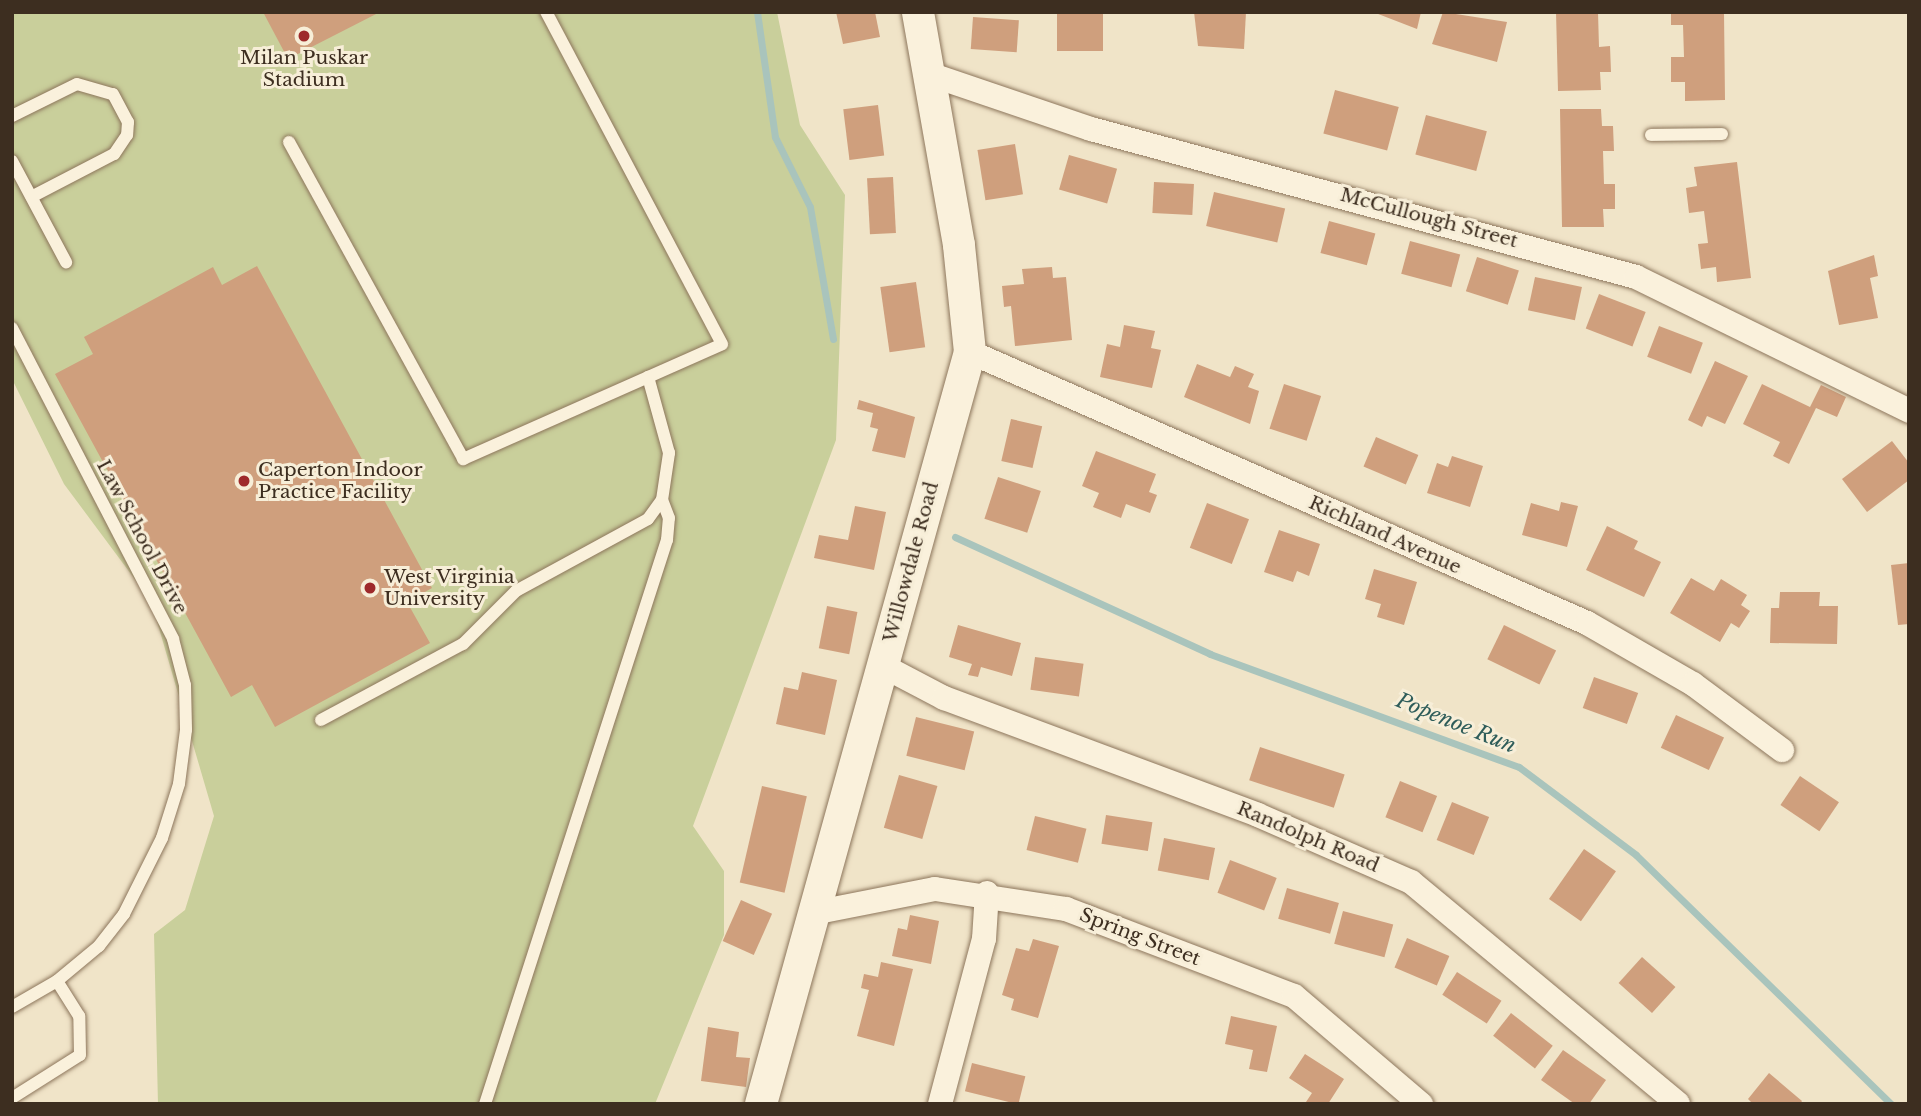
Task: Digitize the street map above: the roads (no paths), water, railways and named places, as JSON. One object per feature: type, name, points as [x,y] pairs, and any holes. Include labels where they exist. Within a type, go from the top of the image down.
[{"type":"street","name":"Willowdale Road","points":[[761,1104],[818,912],[970,352],[959,245],[918,12]]},
{"type":"street","name":"McCullough Street","points":[[929,75],[1091,129],[1636,277],[1909,411]]},
{"type":"street","name":"Richland Avenue","points":[[970,352],[1587,623],[1693,684],[1782,750]]},
{"type":"street","name":"Randolph Road","points":[[883,666],[944,698],[1258,815],[1411,882],[1678,1104]]},
{"type":"street","name":"Spring Street","points":[[818,912],[935,889],[988,893],[1066,909],[1294,996],[1421,1104]]},
{"type":"street","points":[[940,1104],[981,952],[988,893]]},
{"type":"lane","points":[[289,142],[463,459],[722,344],[547,12]]},
{"type":"lane","points":[[12,116],[77,84],[113,94],[128,122],[127,135],[114,154],[31,197]]},
{"type":"lane","points":[[1651,135],[1722,134]]},
{"type":"lane","points":[[12,160],[66,262]]},
{"type":"lane","name":"Law School Drive","points":[[12,328],[20,351],[149,583],[185,685],[179,784],[162,838],[124,914],[99,946],[57,981],[12,1007]]},
{"type":"lane","points":[[321,719],[463,644],[516,591],[627,534],[648,519],[662,500],[669,453],[648,377]]},
{"type":"lane","points":[[485,1104],[667,540],[669,518],[662,500]]},
{"type":"lane","points":[[12,1098],[80,1055],[79,1016],[57,981]]},
{"type":"waterway","name":"Popenoe Run","points":[[757,12],[775,137],[810,207],[833,339]]},
{"type":"waterway","name":"Popenoe Run","points":[[955,537],[1210,654],[1519,767],[1636,855],[1891,1104]]},
{"type":"place","name":"Milan Puskar Stadium","points":[[304,36]]},
{"type":"place","name":"Caperton Indoor Practice Facility","points":[[244,481]]},
{"type":"place","name":"West Virginia University","points":[[370,588]]}]
